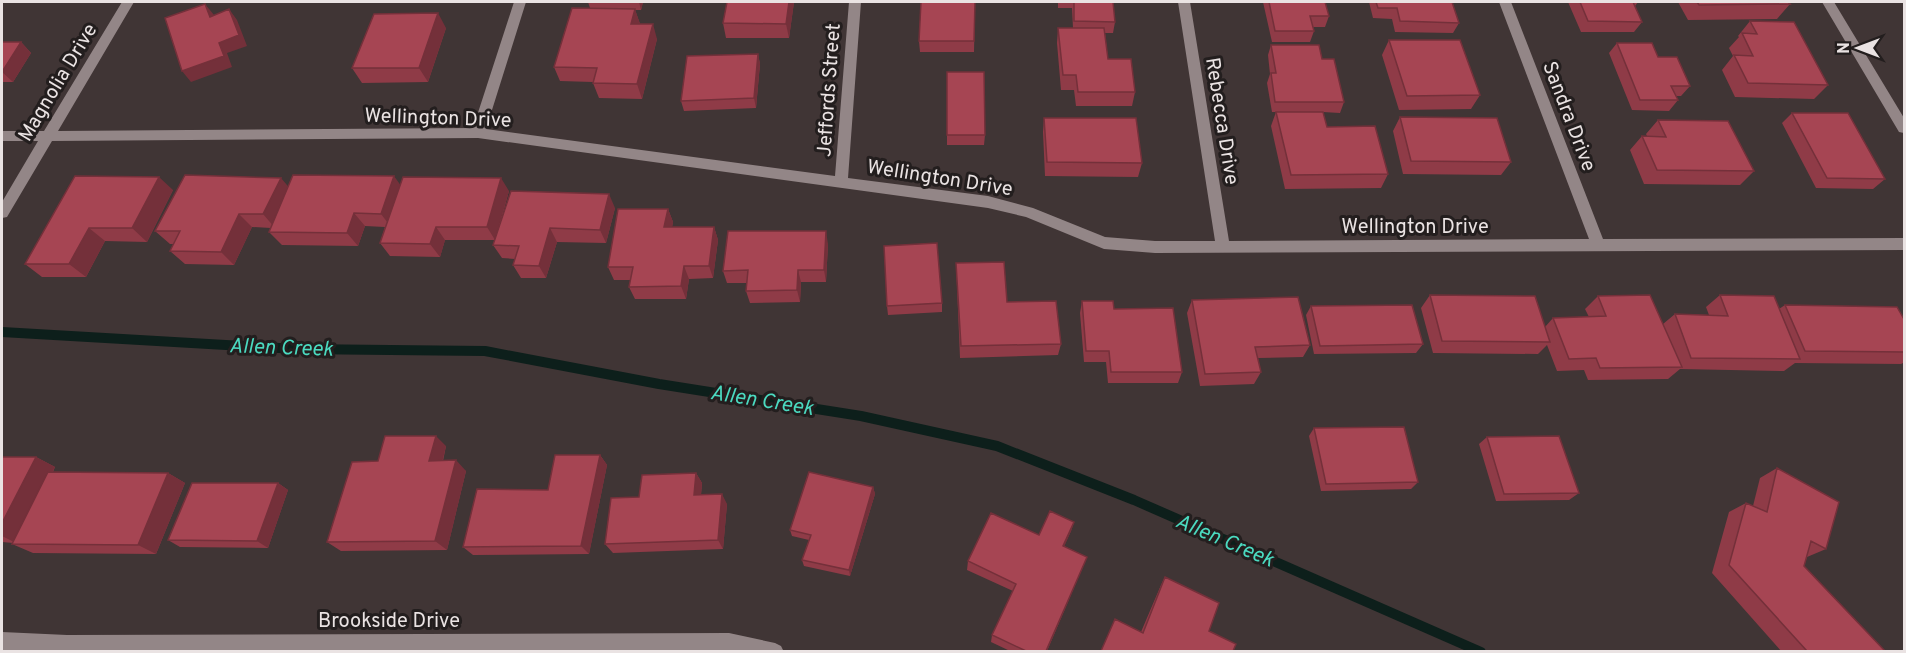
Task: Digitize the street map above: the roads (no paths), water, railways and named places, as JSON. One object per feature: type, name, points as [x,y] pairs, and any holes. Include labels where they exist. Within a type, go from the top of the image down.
[{"type":"street","name":"Magnolia Drive","points":[[2,213],[128,2]]},
{"type":"street","points":[[478,134],[520,2]]},
{"type":"street","name":"Jeffords Street","points":[[841,182],[855,2]]},
{"type":"street","name":"Rebecca Drive","points":[[1184,2],[1223,246]]},
{"type":"street","name":"Sandra Drive","points":[[1505,2],[1598,244]]},
{"type":"street","points":[[1828,2],[1905,128]]},
{"type":"street","name":"Wellington Drive","points":[[2,136],[478,134],[988,202],[1028,212],[1104,243],[1155,248],[1905,244]]},
{"type":"street","name":"Brookside Drive","points":[[2,641],[67,645],[658,646],[729,642],[775,651]]},
{"type":"waterway","name":"Allen Creek","points":[[2,332],[296,349],[485,351],[659,384],[861,416],[997,446],[1134,500],[1481,652]]}]
